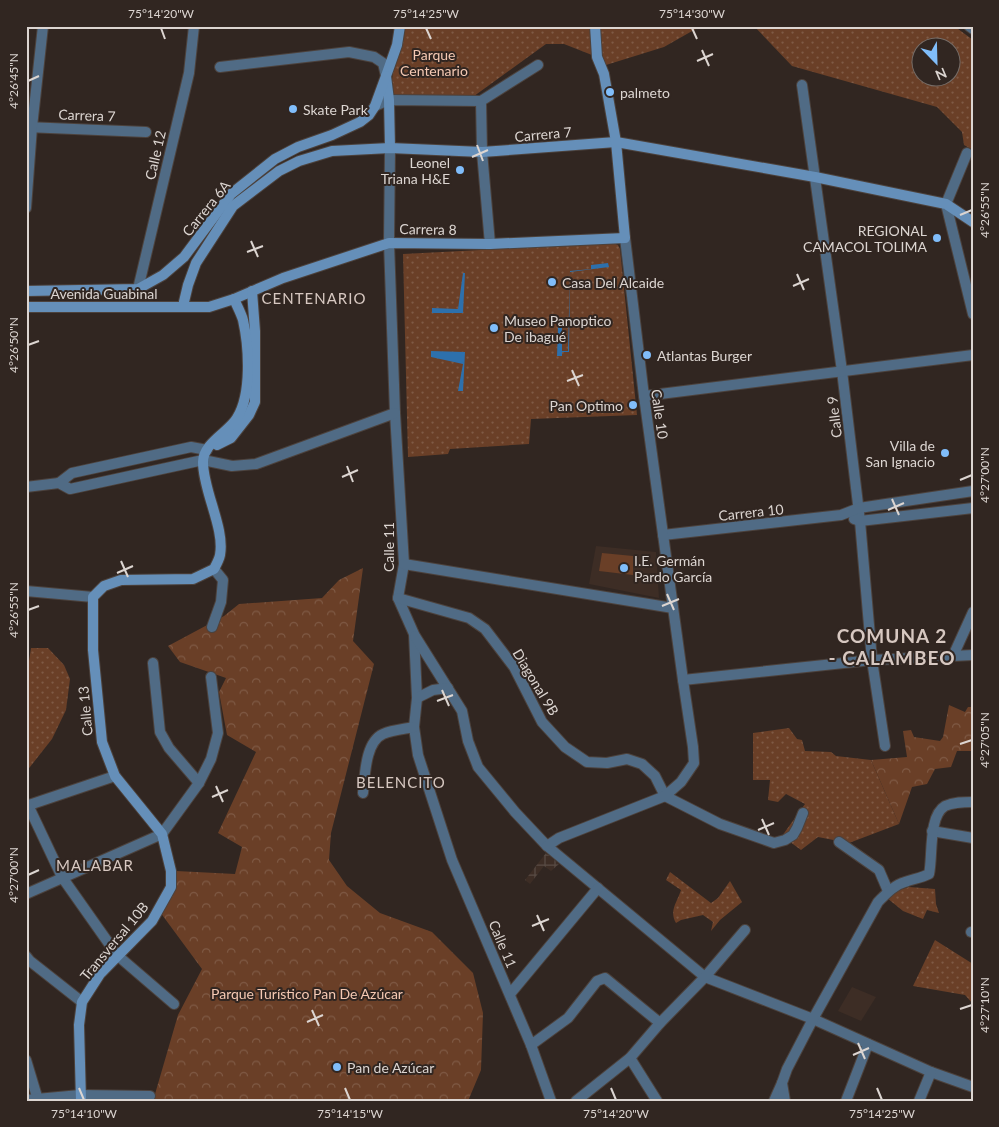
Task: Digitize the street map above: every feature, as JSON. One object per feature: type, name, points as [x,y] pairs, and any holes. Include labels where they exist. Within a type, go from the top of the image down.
[{"type":"main road","name":"Calle 11","points":[[390,148],[390,100],[386,76],[397,46],[400,26]]},
{"type":"main road","name":"Calle 10","points":[[595,26],[598,62],[604,74],[616,142],[625,238]]},
{"type":"main road","name":"Carrera 6A","points":[[138,289],[163,275],[184,257],[231,194],[275,159],[298,147],[332,135],[360,122],[369,115],[375,106],[386,76]]},
{"type":"main road","name":"Carrera 7","points":[[183,306],[196,263],[233,206],[279,171],[299,161],[332,151],[390,148],[482,152],[616,142],[815,177],[946,204],[973,222]]},
{"type":"main road","name":"Carrera 8","points":[[183,306],[209,307],[234,299],[283,278],[389,243],[490,244],[625,238]]},
{"type":"main road","points":[[184,257],[196,263]]},
{"type":"main road","name":"Avenida Guabinal","points":[[26,291],[138,289]]},
{"type":"main road","points":[[205,455],[231,438],[249,415],[254,402],[255,331],[252,291]]},
{"type":"main road","points":[[93,597],[104,586],[122,580],[193,579],[214,569],[220,555],[220,538],[205,481],[205,455],[238,418],[245,399],[246,344],[242,318],[234,299]]},
{"type":"main road","name":"Avenida Guabinal","points":[[26,307],[183,306]]},
{"type":"main road","name":"Calle 13","points":[[93,597],[93,650],[102,742],[115,776],[162,834]]},
{"type":"main road","name":"Transversal 10B","points":[[81,1098],[79,1025],[82,1002],[100,974],[152,921],[171,887],[171,871],[162,834]]},
{"type":"street","points":[[26,208],[29,127],[42,26]]},
{"type":"street","name":"Calle 12","points":[[138,289],[189,72],[194,26]]},
{"type":"street","points":[[969,26],[973,29]]},
{"type":"street","points":[[220,67],[349,52],[374,57],[382,63],[386,76]]},
{"type":"street","points":[[490,244],[482,152],[481,101],[538,65]]},
{"type":"street","name":"Calle 9","points":[[802,85],[842,371],[859,508],[872,660],[885,746]]},
{"type":"street","name":"Carrera 6A","points":[[375,106],[390,100],[481,101]]},
{"type":"street","name":"Carrera 7","points":[[29,127],[146,132]]},
{"type":"street","name":"Calle 11","points":[[390,148],[389,243],[395,413],[404,564],[398,598],[414,634],[417,698],[414,727],[418,755],[452,860],[531,1045],[551,1101]]},
{"type":"street","points":[[967,153],[946,204],[973,314]]},
{"type":"street","name":"Calle 10","points":[[625,238],[644,396],[694,747],[694,763],[682,782],[665,796]]},
{"type":"street","points":[[644,396],[973,355]]},
{"type":"street","points":[[26,487],[59,483],[72,473],[191,447],[232,466],[256,464],[395,413]]},
{"type":"street","points":[[59,483],[70,489],[205,455]]},
{"type":"street","name":"Carrera 10","points":[[663,535],[841,515],[859,508],[973,491]]},
{"type":"street","name":"Carrera 10","points":[[841,515],[860,521],[973,508]]},
{"type":"street","points":[[404,564],[673,608]]},
{"type":"street","points":[[212,627],[222,602],[223,580],[214,569]]},
{"type":"street","points":[[26,591],[93,597]]},
{"type":"street","name":"Diagonal 9B","points":[[398,598],[469,618],[485,629],[514,667],[542,722],[565,747],[587,762],[607,763],[627,759],[642,764],[655,776],[665,796]]},
{"type":"street","points":[[953,656],[973,612]]},
{"type":"street","points":[[414,634],[462,711],[468,740],[478,767],[514,812],[547,846],[704,977],[813,1019],[931,1072],[973,1087]]},
{"type":"street","points":[[683,680],[872,660],[973,655]]},
{"type":"street","points":[[153,663],[160,732],[169,748],[199,783]]},
{"type":"street","points":[[26,894],[162,834],[199,783],[212,758],[218,734],[211,677]]},
{"type":"street","points":[[417,698],[433,690],[448,688]]},
{"type":"street","points":[[363,793],[367,758],[379,736],[384,733],[414,727]]},
{"type":"street","points":[[115,776],[27,805],[62,878],[117,955],[174,1004]]},
{"type":"street","points":[[547,846],[559,838],[665,796],[720,824],[774,843],[785,840],[793,835],[803,813]]},
{"type":"street","points":[[774,1101],[787,1069],[813,1019],[878,902],[888,891],[904,882],[919,879],[929,874],[932,831],[943,807],[956,802],[973,802]]},
{"type":"street","points":[[932,831],[973,838]]},
{"type":"street","points":[[839,842],[879,870],[888,891]]},
{"type":"street","points":[[510,994],[598,888]]},
{"type":"street","points":[[576,1101],[630,1058],[745,930]]},
{"type":"street","points":[[26,956],[82,1002]]},
{"type":"street","points":[[531,1045],[568,1018],[597,981],[605,978],[660,1023]]},
{"type":"street","points":[[846,1101],[868,1044]]},
{"type":"street","points":[[630,1058],[657,1101]]},
{"type":"street","points":[[26,1060],[38,1100]]},
{"type":"street","points":[[918,1101],[931,1072]]},
{"type":"street","points":[[782,1083],[785,1101]]},
{"type":"street","points":[[26,1100],[150,1096]]},
{"type":"shaded area","name":"I.E. Germán Pardo García","points":[[596,546],[656,552],[659,598],[589,584]]},
{"type":"shaded area","points":[[546,853],[559,864],[551,871],[544,866],[530,884],[525,880]]},
{"type":"shaded area","points":[[852,987],[876,997],[861,1021],[838,1011]]},
{"type":"green space","name":"Parque Centenario","points":[[404,26],[701,26],[664,47],[606,65],[597,57],[564,44],[546,44],[470,99],[389,100],[397,45]]},
{"type":"green space","points":[[754,26],[954,26],[973,40],[973,150],[964,145],[962,132],[937,107],[792,66]]},
{"type":"green space","points":[[613,243],[618,245],[620,249],[637,415],[531,419],[529,444],[450,449],[448,454],[408,457],[403,254]]},
{"type":"green space","points":[[602,553],[633,556],[633,575],[599,571]]},
{"type":"green space","name":"Parque Turístico Pan De Azúcar","points":[[363,568],[353,641],[374,664],[331,833],[329,860],[347,886],[380,913],[432,932],[473,973],[483,1013],[481,1070],[468,1101],[153,1101],[178,1015],[202,969],[160,912],[177,886],[176,871],[235,874],[242,847],[218,833],[256,752],[227,735],[219,692],[226,678],[180,662],[168,646],[224,616],[239,604],[322,598],[339,580]]},
{"type":"green space","points":[[31,648],[48,648],[64,665],[70,679],[66,710],[52,739],[26,772],[26,681]]},
{"type":"green space","points":[[949,705],[965,712],[968,707],[973,707],[973,751],[957,751],[951,767],[935,769],[927,784],[912,787],[899,824],[871,760],[907,757],[903,731],[911,730],[914,737],[940,741],[943,737]]},
{"type":"green space","points":[[789,728],[797,739],[802,740],[805,751],[831,752],[836,756],[871,760],[899,824],[849,843],[818,837],[801,850],[782,836],[805,804],[786,794],[778,802],[768,800],[770,780],[753,780],[753,733]]},
{"type":"green space","points":[[670,872],[711,903],[718,898],[730,881],[742,902],[720,920],[711,931],[713,922],[703,915],[676,923],[673,910],[681,890],[666,880]]},
{"type":"green space","points":[[909,887],[935,889],[939,913],[927,910],[923,919],[903,911],[887,898],[899,890]]},
{"type":"green space","points":[[935,940],[973,964],[973,1004],[965,995],[913,986]]},
{"type":"water","points":[[608,263],[609,267],[570,272],[569,352],[562,352],[562,356],[557,356],[558,327],[562,327],[562,351],[568,351],[570,271],[591,269],[591,265]]},
{"type":"water","points":[[463,273],[465,273],[463,313],[432,313],[432,308],[458,309]]},
{"type":"water","points":[[431,351],[465,352],[463,391],[458,391],[463,364],[431,357]]},
{"type":"place","name":"palmeto","points":[[610,92]]},
{"type":"place","name":"Skate Park","points":[[293,109]]},
{"type":"place","name":"Leonel Triana H&E","points":[[460,170]]},
{"type":"place","name":"REGIONAL CAMACOL TOLIMA","points":[[937,238]]},
{"type":"place","name":"Casa Del Alcaide","points":[[552,282]]},
{"type":"place","name":"Museo Panoptico De ibagué","points":[[494,328]]},
{"type":"place","name":"Atlantas Burger","points":[[647,355]]},
{"type":"place","name":"Pan Optimo","points":[[633,405]]},
{"type":"place","name":"Villa de San Ignacio","points":[[945,453]]},
{"type":"place","name":"I.E. Germán Pardo García","points":[[624,568]]},
{"type":"place","name":"Pan de Azúcar","points":[[337,1067]]},
{"type":"district","name":"CENTENARIO","points":[[314,298]]},
{"type":"district","name":"COMUNA 2 - CALAMBEO","points":[[892,646]]},
{"type":"district","name":"BELENCITO","points":[[401,782]]},
{"type":"district","name":"MALABAR","points":[[95,865]]}]
